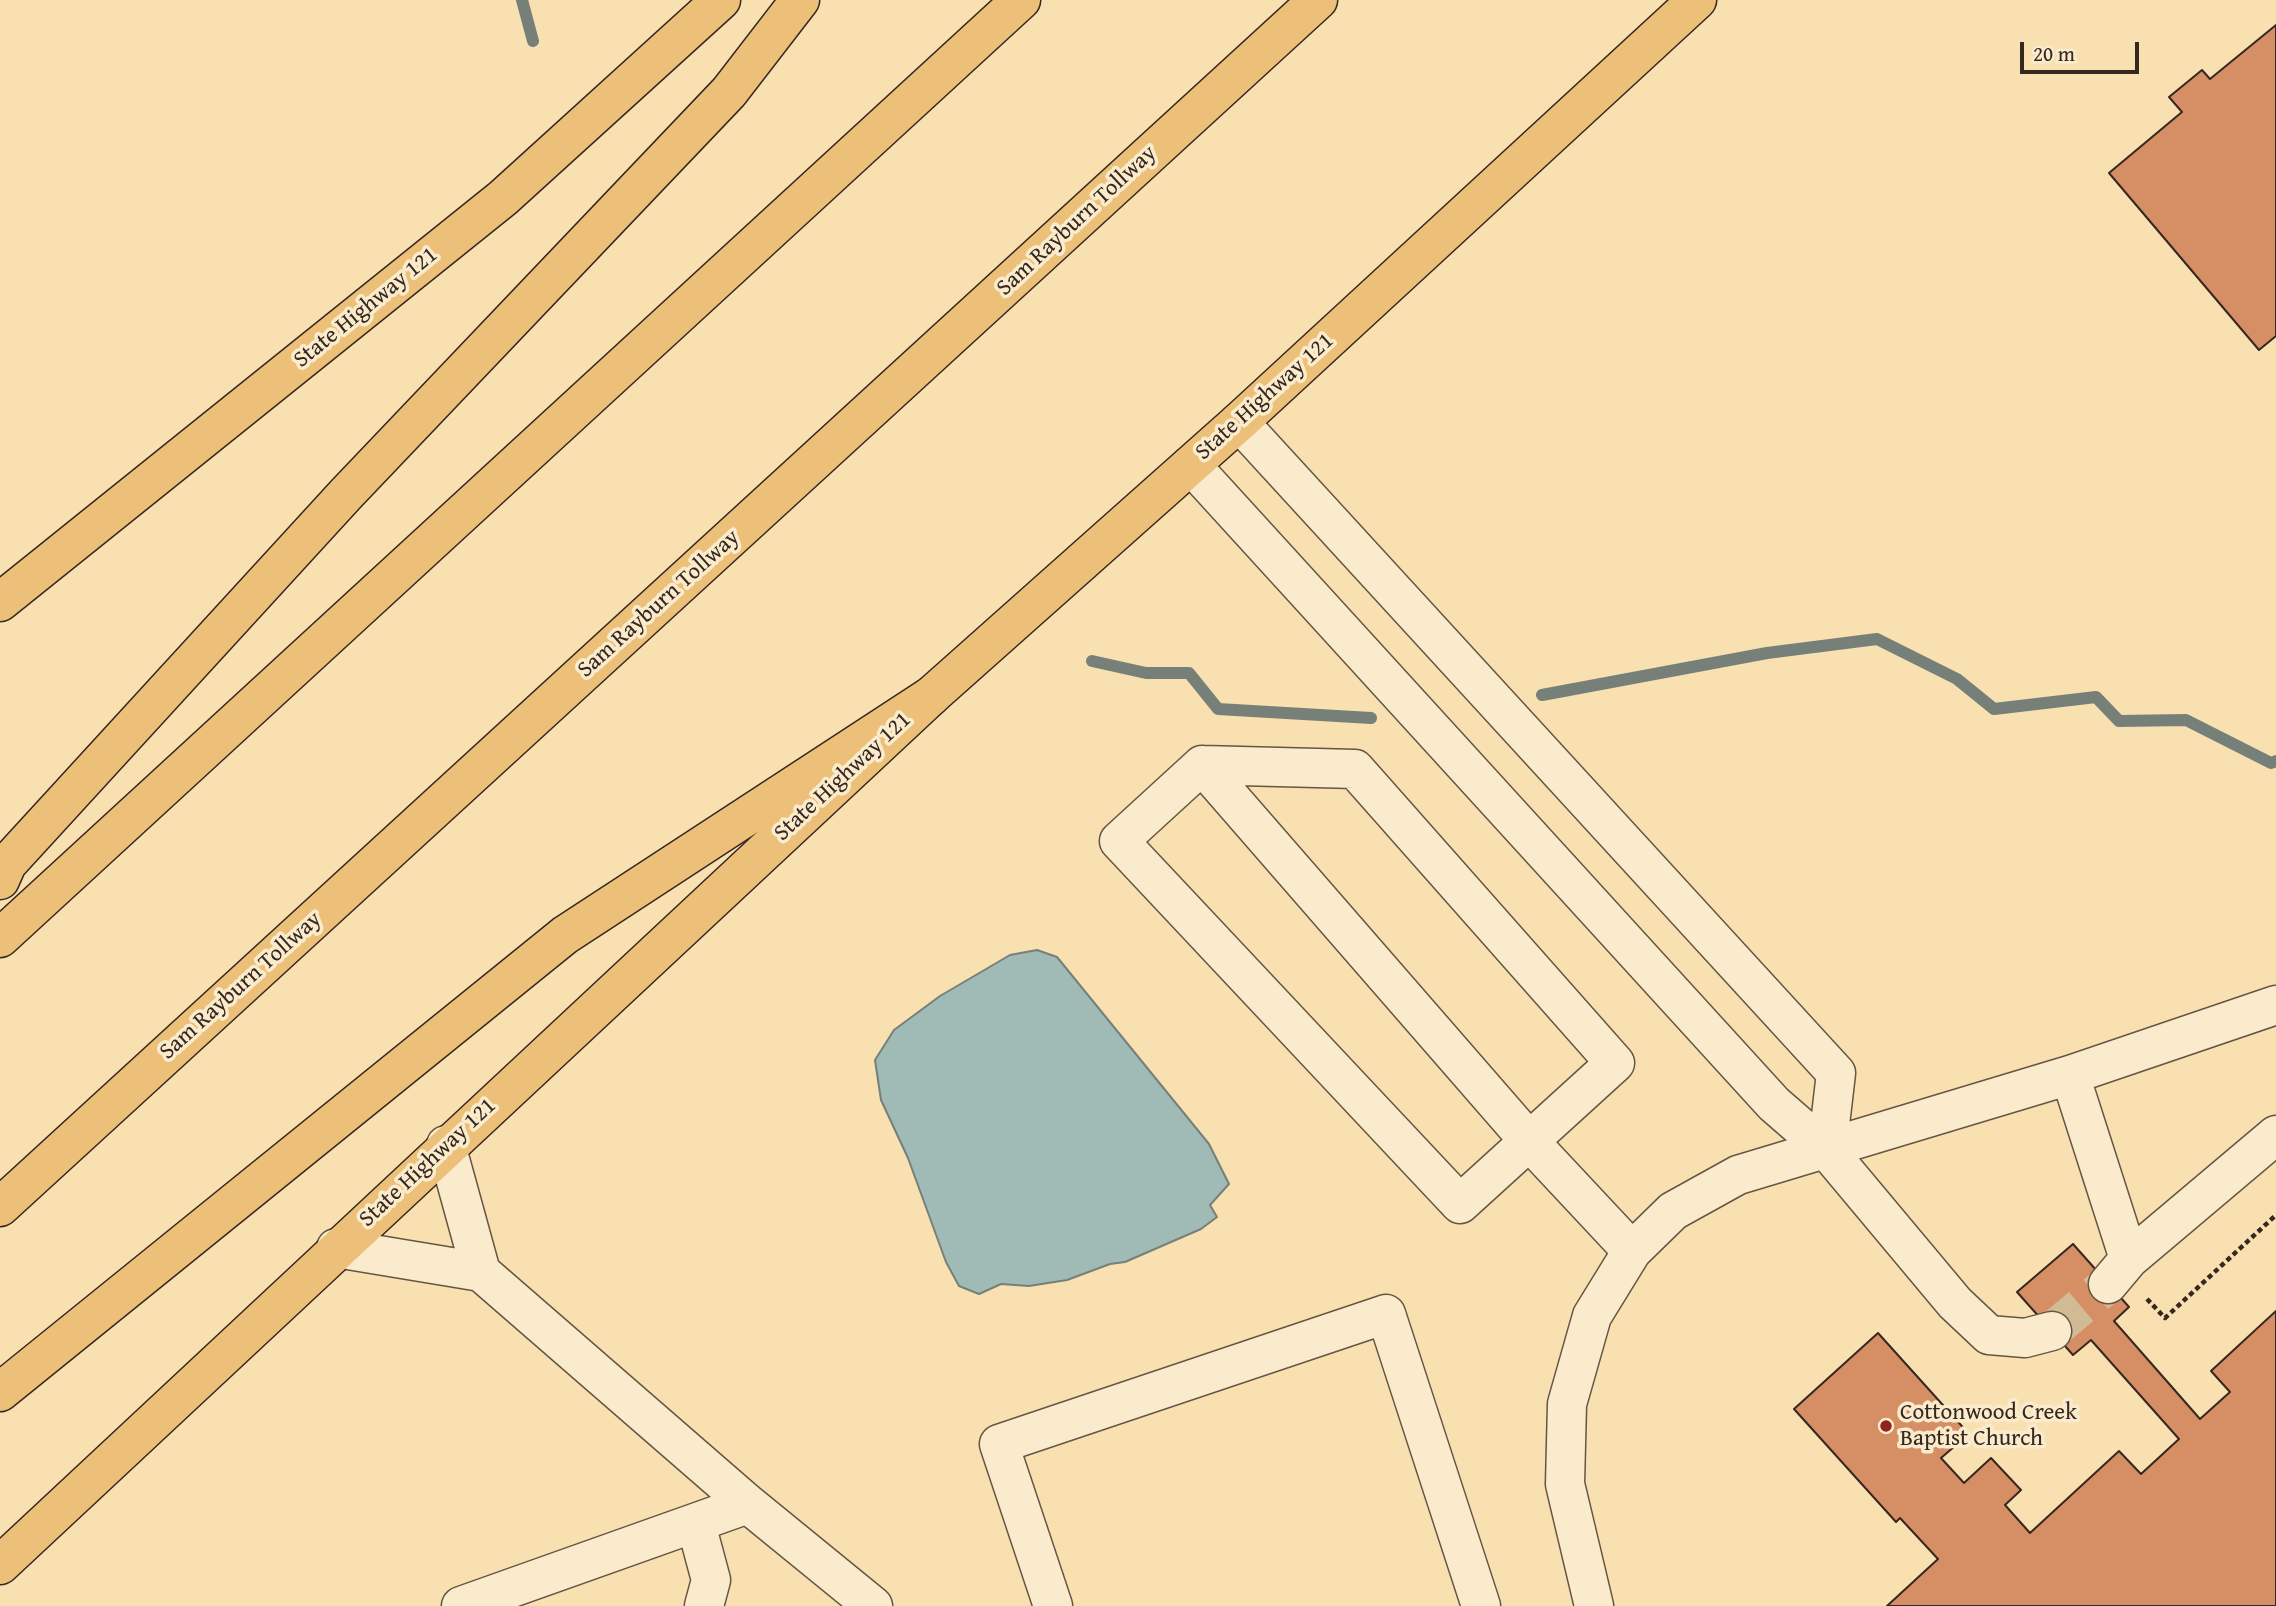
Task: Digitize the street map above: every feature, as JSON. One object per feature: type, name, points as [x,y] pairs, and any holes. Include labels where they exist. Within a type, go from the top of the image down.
[{"type":"main road","name":"State Highway 121","points":[[0,602],[503,198],[721,0]]},
{"type":"main road","points":[[0,880],[7,864],[336,505],[729,92],[800,0]]},
{"type":"main road","points":[[0,938],[1021,0]]},
{"type":"main road","name":"Sam Rayburn Tollway","points":[[0,1207],[1318,0]]},
{"type":"main road","name":"State Highway 121","points":[[0,1565],[446,1145],[931,696],[1239,422],[1697,0]]},
{"type":"main road","points":[[0,1392],[565,935],[931,696]]},
{"type":"lane","points":[[1239,422],[1836,1073],[1827,1150]]},
{"type":"lane","points":[[1191,465],[1764,1094],[1827,1150],[1955,1303],[1989,1335],[2025,1338],[2052,1331]]},
{"type":"lane","points":[[1202,765],[1530,1142],[1632,1251]]},
{"type":"lane","points":[[1202,765],[1354,769],[1615,1063],[1530,1142],[1460,1205],[1119,841],[1202,765]]},
{"type":"lane","points":[[1585,1603],[1565,1484],[1567,1404],[1592,1317],[1632,1251],[1673,1210],[1738,1175],[2070,1075],[2276,1005]]},
{"type":"lane","points":[[2070,1075],[2119,1271],[2276,1135]]},
{"type":"lane","points":[[446,1145],[481,1272]]},
{"type":"lane","points":[[336,1248],[481,1272],[748,1504],[873,1606]]},
{"type":"lane","points":[[1053,1606],[999,1444],[1386,1314],[1481,1606]]},
{"type":"lane","points":[[461,1606],[748,1504]]},
{"type":"lane","points":[[696,1524],[711,1580],[704,1606]]},
{"type":"path","points":[[2119,1271],[2165,1318],[2276,1215]]},
{"type":"water","points":[[1037,950],[1057,957],[1209,1144],[1229,1184],[1210,1205],[1217,1217],[1201,1229],[1125,1262],[1110,1264],[1067,1280],[1029,1286],[1001,1284],[979,1294],[959,1286],[946,1262],[908,1158],[881,1100],[875,1060],[894,1030],[940,996],[1010,955]]},
{"type":"building","points":[[2276,25],[2276,336],[2259,350],[2109,173],[2182,112],[2169,97],[2202,70],[2210,79]]},
{"type":"building","name":"Cottonwood Creek Baptist Church","points":[[2073,1244],[2129,1307],[2114,1321],[2200,1419],[2230,1392],[2211,1371],[2276,1311],[2276,1606],[1887,1606],[1938,1559],[1900,1518],[1896,1522],[1794,1409],[1878,1333],[1969,1434],[1941,1458],[1964,1483],[1991,1458],[2021,1490],[2005,1505],[2030,1533],[2119,1451],[2141,1474],[2179,1439],[2091,1340],[2073,1355],[2017,1292]]},
{"type":"waterway","points":[[522,0],[533,41]]},
{"type":"waterway","points":[[1542,695],[1767,653],[1877,639],[1957,679],[1994,709],[2096,697],[2119,721],[2186,720],[2271,763],[2276,761]]},
{"type":"waterway","points":[[1092,661],[1146,673],[1189,673],[1218,709],[1371,718]]},
{"type":"tunnel","points":[[2052,1331],[2108,1284]]},
{"type":"place","name":"Cottonwood Creek Baptist Church","points":[[1886,1426]]}]
